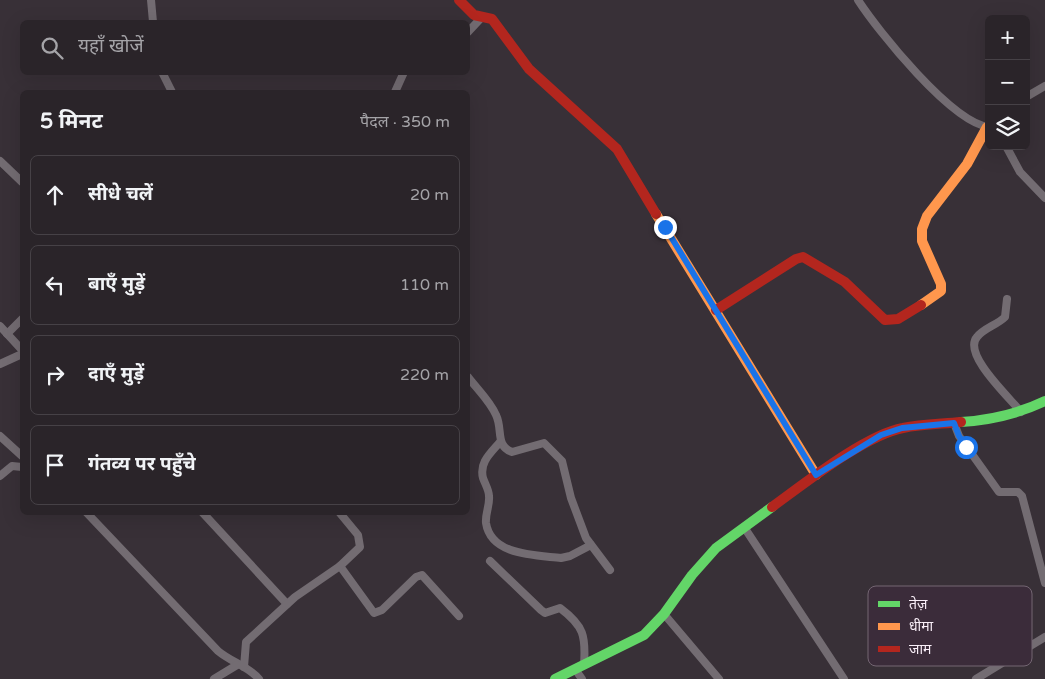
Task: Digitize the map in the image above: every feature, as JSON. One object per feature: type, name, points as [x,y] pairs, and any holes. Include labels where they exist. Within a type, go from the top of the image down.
[{"type":"street","points":[[151,0],[153,20]]},
{"type":"street","points":[[459,0],[474,15],[492,19],[510,46],[529,69],[611,142],[816,475]]},
{"type":"street","points":[[858,0],[874,25],[901,58],[959,112],[985,125]]},
{"type":"street","points":[[470,30],[482,18]]},
{"type":"street","points":[[164,75],[171,90]]},
{"type":"street","points":[[396,90],[403,75]]},
{"type":"street","points":[[1030,95],[1045,86]]},
{"type":"street","points":[[716,310],[796,259],[803,257],[845,282],[885,320],[891,322],[936,296],[941,291],[941,284],[922,241],[922,229],[927,216],[967,164],[985,132]]},
{"type":"street","points":[[1008,150],[1020,172],[1045,198]]},
{"type":"street","points":[[0,161],[20,180]]},
{"type":"street","points":[[1007,300],[1005,317],[978,335],[973,343],[973,350],[986,372],[1021,412]]},
{"type":"street","points":[[7,334],[20,321]]},
{"type":"street","points":[[0,326],[20,348]]},
{"type":"street","points":[[0,364],[20,355]]},
{"type":"street","points":[[470,380],[498,417],[500,442],[512,452],[540,443],[548,446],[556,453],[564,466],[575,510],[591,545],[610,570]]},
{"type":"street","points":[[555,679],[644,636],[664,614],[703,562],[716,548],[816,475],[881,435],[902,428],[986,420],[1021,412],[1045,401]]},
{"type":"street","points":[[954,423],[959,436],[998,492],[1018,492],[1022,496],[1045,583]]},
{"type":"street","points":[[0,436],[20,454]]},
{"type":"street","points":[[500,442],[487,456],[482,471],[490,498],[486,523],[489,532],[496,541],[507,549],[561,558],[570,556],[591,545]]},
{"type":"street","points":[[0,476],[12,466],[20,467]]},
{"type":"street","points":[[89,515],[168,596],[218,651],[240,666],[252,671],[259,679]]},
{"type":"street","points":[[205,515],[287,604]]},
{"type":"street","points":[[214,679],[240,666],[246,642],[287,604],[340,566],[356,552],[361,543],[358,535],[341,515]]},
{"type":"street","points":[[744,527],[844,679]]},
{"type":"street","points":[[490,562],[545,613],[560,608],[576,622],[585,641],[580,667],[582,679]]},
{"type":"street","points":[[340,566],[374,612],[382,610],[416,577],[422,575],[459,616]]},
{"type":"street","points":[[664,614],[719,679]]},
{"type":"street","points":[[1032,645],[1045,637]]},
{"type":"street","points":[[976,679],[997,666]]},
{"type":"traffic: fast","points":[[961,422],[1004,416],[1045,401]]},
{"type":"traffic: fast","points":[[555,679],[644,635],[664,614],[692,575],[716,548],[772,507]]},
{"type":"traffic: slow","points":[[921,305],[941,291],[941,284],[922,241],[922,229],[927,216],[967,164],[985,131]]},
{"type":"traffic: slow","points":[[656,214],[816,475]]},
{"type":"traffic: jam","points":[[459,0],[474,15],[492,19],[529,69],[617,149],[656,214]]},
{"type":"traffic: jam","points":[[716,310],[796,259],[803,257],[845,282],[885,320],[898,319],[921,305]]},
{"type":"traffic: jam","points":[[772,507],[853,450],[888,432],[910,427],[961,422]]},
{"type":"route","points":[[665,227],[816,475],[870,441],[902,428],[924,424],[954,423],[956,431],[966,447]]}]
